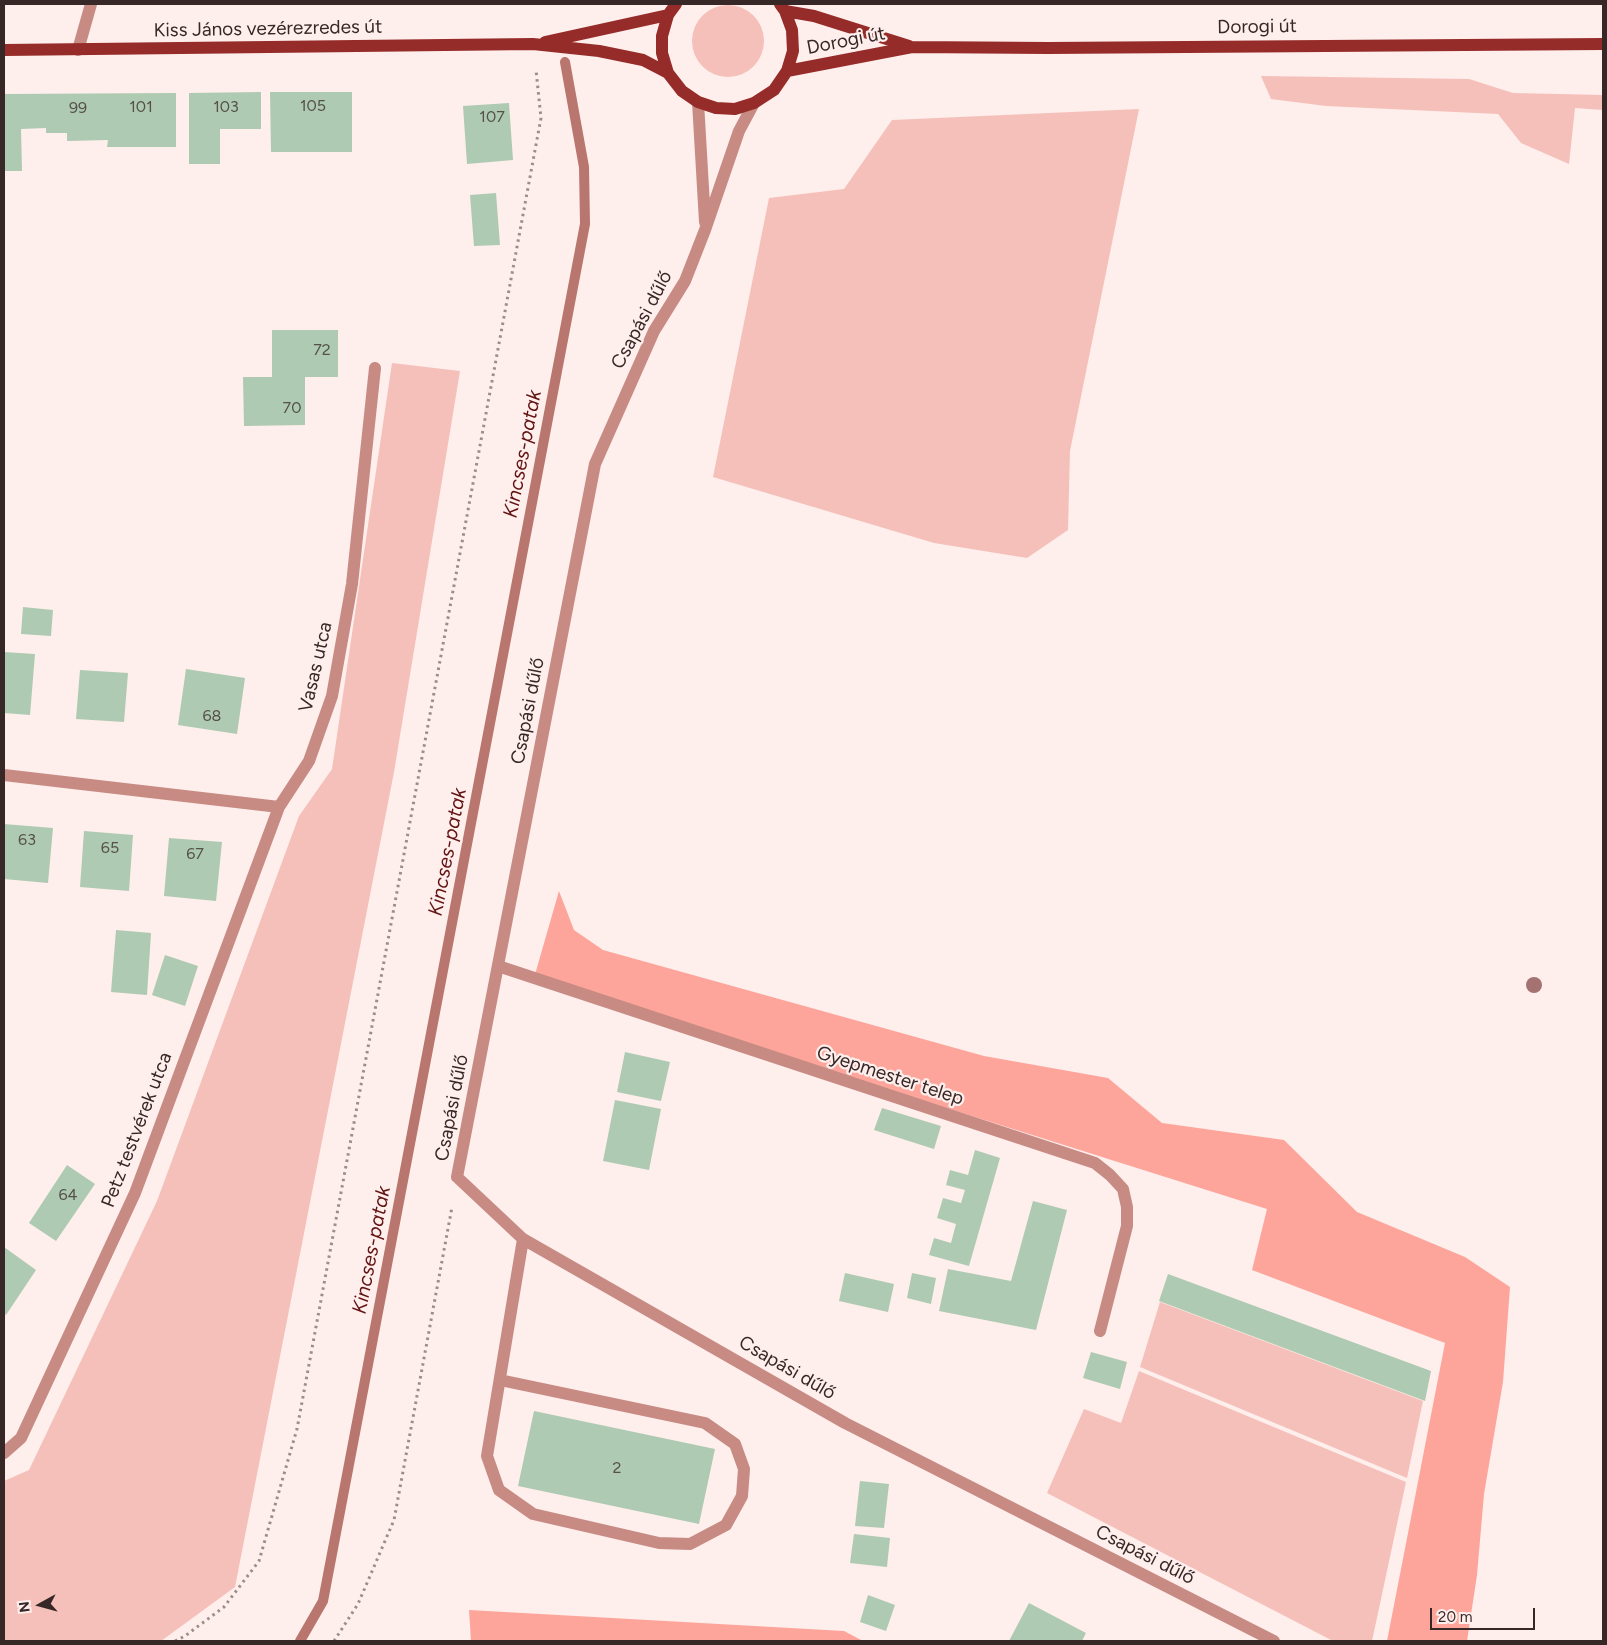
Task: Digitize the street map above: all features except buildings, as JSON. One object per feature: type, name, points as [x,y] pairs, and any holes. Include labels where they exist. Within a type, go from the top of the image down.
[{"type":"main road","points":[[676,4],[668,16],[662,36],[662,53],[668,73],[682,91],[698,102],[716,108],[735,108],[754,104],[774,90],[787,71],[793,51],[792,30],[782,7]]},
{"type":"main road","name":"Dorogi út","points":[[782,7],[912,47]]},
{"type":"main road","name":"Kiss János vezérezredes út","points":[[533,44],[668,16]]},
{"type":"main road","name":"Kiss János vezérezredes út","points":[[4,50],[533,44],[599,51],[643,60],[668,73]]},
{"type":"main road","name":"Dorogi út","points":[[787,71],[912,47],[1048,48],[1603,44]]},
{"type":"street","points":[[78,50],[91,4]]},
{"type":"street","name":"Csapási dűlő","points":[[698,102],[705,230]]},
{"type":"street","name":"Csapási dűlő","points":[[754,104],[739,131],[705,230],[684,280],[650,340],[595,464],[457,1177],[523,1239],[846,1423],[1274,1641]]},
{"type":"street","name":"Vasas utca","points":[[278,806],[309,762],[332,696],[352,584],[374,368]]},
{"type":"street","points":[[4,775],[278,806]]},
{"type":"street","name":"Petz testvérek utca","points":[[4,1453],[21,1438],[136,1193],[278,806]]},
{"type":"street","name":"Gyepmester telep","points":[[498,966],[1095,1163],[1123,1189],[1127,1207],[1127,1226],[1100,1331]]},
{"type":"street","points":[[500,1380],[704,1423],[735,1444],[744,1469],[742,1496],[726,1525],[690,1544],[659,1543],[533,1514],[499,1490],[487,1456],[523,1239]]},
{"type":"path","points":[[175,1641],[185,1636],[224,1607],[258,1561],[297,1430],[541,118],[533,44]]},
{"type":"path","points":[[334,1641],[358,1604],[394,1520],[457,1177]]},
{"type":"shaded area","points":[[728,5],[748,11],[758,21],[764,41],[758,61],[748,71],[728,77],[708,71],[698,61],[692,41],[698,21],[708,11]]},
{"type":"shaded area","points":[[1261,76],[1469,79],[1513,93],[1603,95],[1603,110],[1575,108],[1569,164],[1521,143],[1498,114],[1326,106],[1271,99]]},
{"type":"shaded area","points":[[1139,109],[1070,451],[1068,530],[1027,558],[934,543],[713,477],[769,198],[844,189],[892,120]]},
{"type":"shaded area","points":[[392,363],[460,371],[394,772],[235,1587],[161,1641],[4,1641],[4,1481],[29,1470],[157,1201],[299,816],[332,769]]},
{"type":"shaded area","points":[[559,891],[574,930],[603,950],[984,1056],[1108,1078],[1162,1123],[1284,1140],[1357,1212],[1465,1257],[1510,1287],[1503,1382],[1484,1494],[1477,1575],[1467,1641],[1387,1641],[1445,1343],[1252,1270],[1267,1209],[534,978]]},
{"type":"shaded area","points":[[1160,1302],[1423,1401],[1407,1478],[1140,1367]]},
{"type":"shaded area","points":[[1139,1371],[1406,1482],[1372,1641],[1333,1641],[1047,1493],[1084,1409],[1121,1423]]},
{"type":"shaded area","points":[[469,1610],[844,1631],[863,1641],[471,1641]]},
{"type":"waterway","name":"Kincses-patak","points":[[300,1641],[323,1601],[585,224],[584,167],[565,62]]}]
